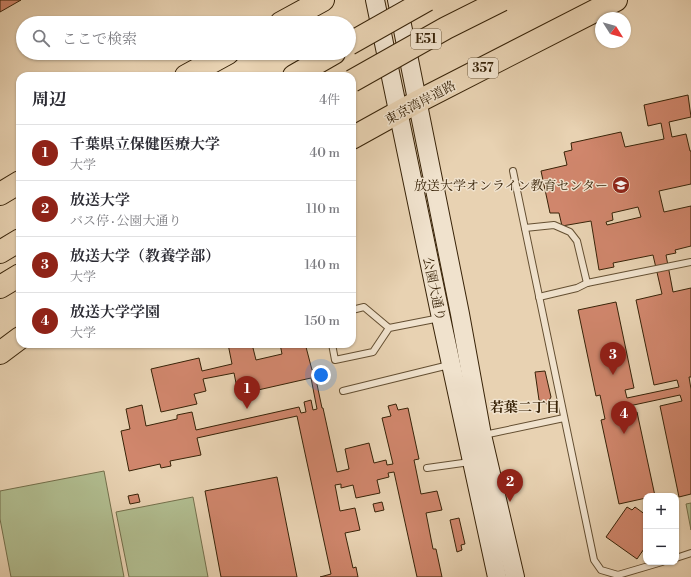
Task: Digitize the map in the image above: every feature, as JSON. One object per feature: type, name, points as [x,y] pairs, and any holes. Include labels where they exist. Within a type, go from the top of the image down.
[{"type":"highway","points":[[294,16],[323,0]]},
{"type":"highway","name":"E51","points":[[356,40],[427,0]]},
{"type":"highway","name":"E51","points":[[356,79],[446,28],[502,0]]},
{"type":"highway","name":"東京湾岸道路","points":[[356,136],[408,107],[616,0]]},
{"type":"highway","points":[[193,72],[215,60]]},
{"type":"highway","points":[[301,72],[322,60]]},
{"type":"highway","points":[[0,181],[16,171]]},
{"type":"highway","points":[[0,194],[16,184]]},
{"type":"highway","points":[[0,252],[16,242]]},
{"type":"highway","points":[[0,287],[16,277]]},
{"type":"street","name":"公園大通り","points":[[375,0],[408,107]]},
{"type":"street","name":"公園大通り","points":[[397,0],[408,107],[474,437],[472,462],[497,577]]},
{"type":"street","name":"公園大通り","points":[[450,316],[451,364],[515,577]]},
{"type":"lane","points":[[513,171],[594,560],[601,570],[618,575],[652,565]]},
{"type":"lane","points":[[525,228],[554,225],[570,232],[577,241],[588,283]]},
{"type":"lane","points":[[539,297],[576,288],[588,283],[691,262]]},
{"type":"lane","points":[[356,309],[364,307],[389,328]]},
{"type":"lane","points":[[332,348],[334,360],[373,352],[389,328],[450,316]]},
{"type":"lane","points":[[343,391],[451,364]]},
{"type":"lane","points":[[474,437],[564,418]]},
{"type":"lane","points":[[427,468],[472,462]]},
{"type":"lane","points":[[679,557],[691,553]]},
{"type":"green space","points":[[104,471],[124,577],[11,577],[0,519],[0,491]]},
{"type":"green space","points":[[193,497],[208,577],[129,577],[116,512]]},
{"type":"green space","points":[[691,503],[691,530],[686,504]]},
{"type":"building","points":[[0,0],[21,0],[0,12]]},
{"type":"building","points":[[688,95],[691,117],[669,122],[672,137],[686,134],[691,151],[691,184],[659,191],[664,212],[691,206],[691,246],[675,250],[676,253],[666,255],[673,292],[691,288],[691,377],[689,377],[691,389],[691,494],[679,497],[660,406],[682,401],[680,395],[629,406],[630,414],[637,412],[654,493],[643,493],[643,499],[619,504],[601,420],[605,419],[600,395],[596,396],[578,310],[616,302],[634,388],[625,390],[627,398],[679,387],[677,380],[654,385],[636,300],[662,294],[653,255],[613,263],[614,267],[599,270],[591,221],[562,226],[559,213],[550,213],[541,171],[567,165],[564,152],[572,150],[571,143],[621,132],[625,147],[664,139],[661,123],[648,126],[644,105]],"holes":[[[638,207],[641,217],[607,225],[606,222],[613,220],[612,213]]]},
{"type":"building","points":[[229,348],[253,348],[256,360],[282,354],[281,348],[306,348],[312,370],[314,370],[337,472],[349,469],[345,449],[369,443],[374,463],[386,460],[387,465],[393,464],[382,418],[391,416],[388,406],[396,404],[398,410],[408,408],[419,459],[414,460],[421,494],[437,491],[442,510],[426,513],[433,549],[436,549],[442,577],[417,577],[394,472],[388,473],[389,477],[377,480],[380,493],[356,498],[353,485],[341,488],[341,484],[335,485],[340,511],[355,508],[360,530],[345,533],[353,568],[356,567],[358,577],[320,577],[331,574],[297,416],[197,438],[201,455],[170,461],[171,466],[161,468],[160,464],[129,471],[121,431],[130,429],[126,409],[142,405],[146,426],[177,419],[177,415],[192,412],[196,430],[299,407],[301,413],[306,412],[304,402],[311,400],[313,410],[317,409],[311,378],[258,390],[256,384],[237,388],[234,373],[203,379],[206,391],[194,394],[197,404],[161,412],[151,369],[199,358],[202,371],[232,364]]},
{"type":"building","points":[[545,371],[551,397],[547,404],[539,400],[535,372]]},
{"type":"building","points":[[277,477],[297,577],[221,577],[205,491]]},
{"type":"building","points":[[138,494],[140,502],[130,504],[128,496]]},
{"type":"building","points":[[382,502],[384,510],[375,512],[373,504]]},
{"type":"building","points":[[627,507],[632,510],[635,507],[643,513],[643,550],[637,559],[606,537]]},
{"type":"building","points":[[459,518],[465,544],[461,545],[462,550],[457,552],[450,520]]},
{"type":"place","name":"放送大学オンライン教育センター","points":[[621,185]]},
{"type":"place","name":"放送大学（教養学部）","points":[[613,375]]},
{"type":"place","name":"千葉県立保健医療大学","points":[[247,409]]},
{"type":"place","name":"放送大学学園","points":[[624,434]]},
{"type":"place","name":"放送大学","points":[[510,502]]},
{"type":"district","name":"若葉二丁目","points":[[525,407]]}]
